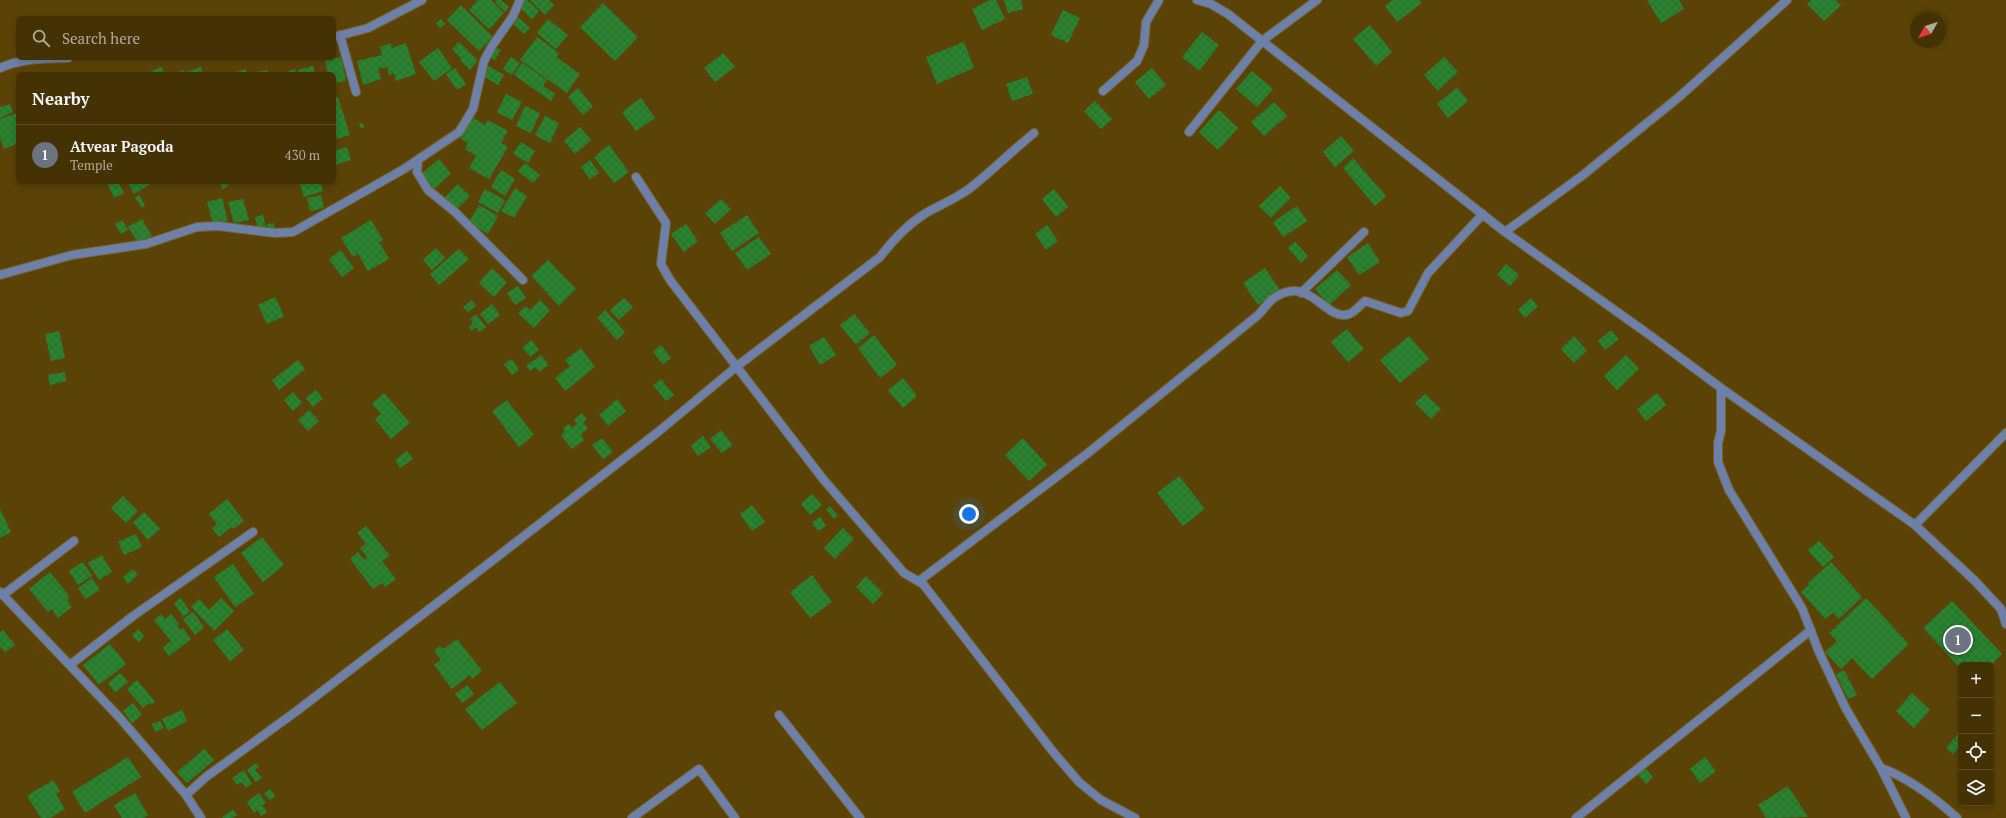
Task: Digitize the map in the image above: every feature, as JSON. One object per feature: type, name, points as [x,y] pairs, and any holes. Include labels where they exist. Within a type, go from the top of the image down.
[{"type":"street","points":[[356,92],[337,36],[368,28],[422,0]]},
{"type":"street","points":[[0,275],[72,255],[146,244],[197,227],[218,226],[275,233],[293,232],[418,161],[459,132],[473,109],[484,61],[512,16],[516,5],[520,0]]},
{"type":"street","points":[[1103,91],[1137,61],[1144,45],[1146,22],[1159,0]]},
{"type":"street","points":[[1197,0],[1211,4],[1228,14],[1505,232],[1721,388],[1915,525],[1981,587],[2001,609],[2006,624]]},
{"type":"street","points":[[1189,132],[1262,41],[1318,0]]},
{"type":"street","points":[[1505,232],[1583,175],[1680,97],[1787,0]]},
{"type":"street","points":[[0,68],[11,63],[27,60]]},
{"type":"street","points":[[186,795],[206,777],[298,710],[658,432],[736,367],[880,257],[907,227],[926,213],[945,204],[968,189],[1034,133]]},
{"type":"street","points":[[418,161],[417,172],[428,190],[455,212],[523,280]]},
{"type":"street","points":[[636,177],[666,223],[661,264],[670,280],[823,479],[904,573],[919,581],[939,604],[1079,782],[1101,800],[1135,818]]},
{"type":"street","points":[[919,581],[1088,453],[1257,316],[1273,299],[1288,291],[1301,293],[1323,303],[1331,312],[1341,315],[1347,315],[1365,301],[1401,313],[1408,311],[1428,273],[1482,214]]},
{"type":"street","points":[[1301,293],[1364,232]]},
{"type":"street","points":[[1721,388],[1721,431],[1718,443],[1718,462],[1729,490],[1802,608],[1846,709],[1881,768],[1906,818]]},
{"type":"street","points":[[1915,525],[2006,433]]},
{"type":"street","points":[[70,665],[133,616],[252,532]]},
{"type":"street","points":[[74,541],[1,594],[119,717],[186,795],[201,818]]},
{"type":"street","points":[[1576,818],[1811,630]]},
{"type":"street","points":[[779,715],[860,818]]},
{"type":"street","points":[[1881,768],[1898,774],[1944,806],[1957,818]]},
{"type":"street","points":[[632,818],[699,769],[735,818]]},
{"type":"building","points":[[478,0],[491,0],[504,13],[489,29],[469,10]]},
{"type":"building","points":[[497,0],[501,0],[509,7],[505,12],[495,2]]},
{"type":"building","points":[[523,0],[527,0],[539,11],[532,19],[518,6]]},
{"type":"building","points":[[530,0],[549,0],[554,5],[545,15]]},
{"type":"building","points":[[990,0],[996,0],[1005,19],[982,30],[972,9]]},
{"type":"building","points":[[1004,0],[1021,0],[1023,9],[1008,13]]},
{"type":"building","points":[[1392,0],[1419,0],[1422,3],[1397,22],[1385,6]]},
{"type":"building","points":[[1647,0],[1679,0],[1684,9],[1661,23]]},
{"type":"building","points":[[1812,0],[1835,0],[1841,5],[1824,21],[1807,4]]},
{"type":"building","points":[[603,3],[638,37],[615,61],[580,27]]},
{"type":"building","points":[[461,5],[493,37],[479,51],[447,20]]},
{"type":"building","points":[[1063,10],[1080,18],[1068,43],[1051,35]]},
{"type":"building","points":[[516,15],[530,28],[524,34],[510,21]]},
{"type":"building","points":[[441,19],[445,24],[440,28],[436,23]]},
{"type":"building","points":[[548,19],[568,35],[556,49],[537,33]]},
{"type":"building","points":[[1370,25],[1392,52],[1376,66],[1353,39]]},
{"type":"building","points":[[1202,32],[1219,45],[1199,71],[1182,57]]},
{"type":"building","points":[[537,37],[559,53],[556,57],[580,74],[567,93],[520,60]]},
{"type":"building","points":[[459,42],[478,60],[470,70],[452,49]]},
{"type":"building","points":[[964,42],[974,68],[937,84],[926,57]]},
{"type":"building","points":[[390,43],[392,48],[406,43],[416,74],[396,81],[394,73],[389,75],[387,67],[378,69],[381,79],[363,85],[357,61],[382,55],[380,47]]},
{"type":"building","points":[[495,47],[501,50],[495,60],[489,57]]},
{"type":"building","points":[[438,48],[452,68],[434,81],[419,62]]},
{"type":"building","points":[[723,53],[735,67],[715,82],[704,68]]},
{"type":"building","points":[[341,57],[346,81],[336,83],[336,72],[328,72],[325,61],[336,60],[336,58]]},
{"type":"building","points":[[511,57],[520,63],[512,75],[503,69]]},
{"type":"building","points":[[1444,57],[1458,72],[1438,91],[1424,75]]},
{"type":"building","points":[[522,63],[547,80],[543,86],[555,94],[551,101],[514,75]]},
{"type":"building","points":[[313,66],[314,72],[298,72],[298,70]]},
{"type":"building","points":[[489,66],[504,75],[498,85],[483,76]]},
{"type":"building","points":[[162,67],[163,72],[149,72]]},
{"type":"building","points":[[201,67],[202,72],[186,72]]},
{"type":"building","points":[[455,68],[466,84],[457,90],[446,74]]},
{"type":"building","points":[[1152,68],[1166,85],[1149,99],[1135,82]]},
{"type":"building","points":[[246,69],[247,72],[236,72]]},
{"type":"building","points":[[295,69],[296,72],[286,72]]},
{"type":"building","points":[[267,70],[268,72],[257,72]]},
{"type":"building","points":[[1252,71],[1273,89],[1257,107],[1236,89]]},
{"type":"building","points":[[1027,77],[1033,94],[1012,101],[1006,84]]},
{"type":"building","points":[[1457,87],[1468,101],[1448,118],[1437,104]]},
{"type":"building","points":[[578,88],[593,106],[583,115],[568,97]]},
{"type":"building","points":[[506,94],[522,102],[512,120],[497,112]]},
{"type":"building","points":[[338,97],[350,135],[337,139],[336,136],[336,98]]},
{"type":"building","points":[[641,98],[655,118],[636,131],[622,112]]},
{"type":"building","points":[[1095,101],[1112,119],[1101,129],[1084,111]]},
{"type":"building","points":[[1274,102],[1287,116],[1264,136],[1251,122]]},
{"type":"building","points":[[10,104],[13,112],[0,118],[0,107]]},
{"type":"building","points":[[525,106],[540,113],[531,133],[516,126]]},
{"type":"building","points":[[1219,110],[1238,128],[1218,150],[1199,132]]},
{"type":"building","points":[[16,113],[16,144],[4,149],[0,138],[0,119]]},
{"type":"building","points":[[545,116],[559,123],[550,143],[535,135]]},
{"type":"building","points":[[472,117],[485,125],[488,120],[508,131],[501,143],[508,147],[489,179],[469,168],[476,156],[465,149],[468,143],[460,138]]},
{"type":"building","points":[[363,123],[364,128],[360,128],[359,124]]},
{"type":"building","points":[[580,127],[591,140],[575,154],[564,141]]},
{"type":"building","points":[[1341,136],[1354,151],[1335,167],[1323,152]]},
{"type":"building","points":[[521,142],[535,151],[528,163],[513,154]]},
{"type":"building","points":[[609,145],[629,172],[614,183],[594,157]]},
{"type":"building","points":[[347,147],[351,160],[336,164],[336,150]]},
{"type":"building","points":[[1353,158],[1386,196],[1375,206],[1343,168]]},
{"type":"building","points":[[439,159],[451,174],[434,189],[421,174]]},
{"type":"building","points":[[590,160],[599,173],[590,179],[581,167]]},
{"type":"building","points":[[525,163],[540,175],[533,183],[518,171]]},
{"type":"building","points":[[501,170],[515,179],[505,196],[491,187]]},
{"type":"building","points":[[108,184],[119,184],[124,193],[114,198]]},
{"type":"building","points":[[128,184],[150,184],[134,194]]},
{"type":"building","points":[[221,184],[227,184],[228,187],[222,189]]},
{"type":"building","points":[[300,184],[321,184],[323,191],[304,197]]},
{"type":"building","points":[[458,184],[470,196],[456,210],[444,198]]},
{"type":"building","points":[[1280,186],[1291,198],[1271,218],[1259,206]]},
{"type":"building","points":[[515,188],[527,196],[514,218],[501,211]]},
{"type":"building","points":[[485,189],[505,200],[498,213],[478,202]]},
{"type":"building","points":[[1054,189],[1068,207],[1056,217],[1042,199]]},
{"type":"building","points":[[139,195],[145,205],[142,208],[135,198]]},
{"type":"building","points":[[321,195],[324,208],[310,211],[307,198]]},
{"type":"building","points":[[222,198],[228,221],[213,224],[207,202]]},
{"type":"building","points":[[243,199],[249,220],[234,223],[228,202]]},
{"type":"building","points":[[721,199],[731,209],[715,224],[705,213]]},
{"type":"building","points":[[479,205],[498,216],[488,234],[469,222]]},
{"type":"building","points":[[1297,206],[1307,221],[1283,237],[1273,222]]},
{"type":"building","points":[[263,215],[266,227],[258,229],[255,217]]},
{"type":"building","points":[[747,215],[759,233],[732,251],[720,233]]},
{"type":"building","points":[[142,219],[152,236],[139,244],[128,227]]},
{"type":"building","points":[[122,220],[128,230],[121,234],[115,224]]},
{"type":"building","points":[[371,220],[383,240],[379,242],[389,259],[368,271],[358,254],[353,257],[341,238]]},
{"type":"building","points":[[274,223],[275,231],[268,232],[267,224]]},
{"type":"building","points":[[686,224],[698,241],[684,252],[671,234]]},
{"type":"building","points":[[1047,225],[1058,241],[1046,250],[1035,234]]},
{"type":"building","points":[[759,237],[771,254],[747,270],[735,253]]},
{"type":"building","points":[[1295,242],[1308,256],[1301,263],[1288,248]]},
{"type":"building","points":[[1368,243],[1380,262],[1359,275],[1347,257]]},
{"type":"building","points":[[436,248],[445,258],[432,270],[423,260]]},
{"type":"building","points":[[459,249],[469,259],[439,285],[430,274]]},
{"type":"building","points":[[341,250],[354,268],[342,277],[329,259]]},
{"type":"building","points":[[548,260],[576,289],[559,306],[531,276]]},
{"type":"building","points":[[1506,264],[1519,275],[1510,286],[1497,275]]},
{"type":"building","points":[[492,268],[507,282],[494,297],[479,283]]},
{"type":"building","points":[[1265,268],[1280,290],[1258,305],[1243,283]]},
{"type":"building","points":[[1337,270],[1351,285],[1329,305],[1315,289]]},
{"type":"building","points":[[518,286],[526,298],[515,305],[507,293]]},
{"type":"building","points":[[275,297],[284,316],[267,324],[258,305]]},
{"type":"building","points":[[624,298],[633,307],[619,320],[610,310]]},
{"type":"building","points":[[1531,298],[1538,306],[1525,318],[1518,310]]},
{"type":"building","points":[[472,300],[476,306],[468,312],[463,307]]},
{"type":"building","points":[[540,300],[550,310],[534,328],[518,313],[525,306],[530,310]]},
{"type":"building","points":[[492,304],[500,315],[488,324],[480,314]]},
{"type":"building","points":[[605,310],[625,332],[617,340],[597,318]]},
{"type":"building","points":[[476,314],[486,327],[479,332],[476,327],[471,331],[469,326],[473,324],[470,319]]},
{"type":"building","points":[[854,314],[870,333],[856,345],[840,325]]},
{"type":"building","points":[[1347,329],[1364,349],[1348,362],[1331,342]]},
{"type":"building","points":[[1611,330],[1619,339],[1605,350],[1598,341]]},
{"type":"building","points":[[59,331],[65,358],[51,361],[45,334]]},
{"type":"building","points":[[874,335],[897,365],[880,378],[858,348]]},
{"type":"building","points":[[1409,336],[1429,359],[1400,383],[1380,360]]},
{"type":"building","points":[[1574,336],[1587,351],[1574,363],[1561,349]]},
{"type":"building","points":[[824,337],[836,355],[820,365],[809,346]]},
{"type":"building","points":[[531,340],[539,350],[531,357],[522,348]]},
{"type":"building","points":[[661,345],[671,358],[663,364],[653,352]]},
{"type":"building","points":[[581,348],[595,367],[565,391],[555,378],[570,366],[565,360]]},
{"type":"building","points":[[541,355],[549,365],[539,372],[535,367],[530,371],[526,366]]},
{"type":"building","points":[[1626,355],[1639,369],[1617,390],[1604,376]]},
{"type":"building","points":[[512,359],[519,370],[512,375],[504,364]]},
{"type":"building","points":[[298,360],[305,369],[279,390],[272,380]]},
{"type":"building","points":[[65,372],[66,381],[50,385],[48,375]]},
{"type":"building","points":[[903,378],[917,396],[903,408],[888,390]]},
{"type":"building","points":[[661,379],[674,395],[666,401],[653,385]]},
{"type":"building","points":[[316,390],[323,399],[313,407],[306,398]]},
{"type":"building","points":[[293,392],[302,403],[293,411],[284,400]]},
{"type":"building","points":[[384,393],[410,423],[391,439],[375,419],[381,414],[372,404]]},
{"type":"building","points":[[1657,393],[1666,405],[1646,421],[1637,409]]},
{"type":"building","points":[[1425,394],[1441,409],[1431,419],[1415,403]]},
{"type":"building","points":[[617,399],[626,411],[608,426],[599,415]]},
{"type":"building","points":[[507,400],[534,435],[519,447],[492,411]]},
{"type":"building","points":[[309,410],[319,421],[308,431],[298,420]]},
{"type":"building","points":[[582,413],[587,419],[583,422],[588,428],[581,434],[584,440],[572,449],[561,435],[565,432],[563,428],[569,424],[572,428],[577,424],[574,420]]},
{"type":"building","points":[[721,430],[733,445],[722,453],[710,439]]},
{"type":"building","points":[[703,436],[711,447],[698,456],[691,446]]},
{"type":"building","points":[[602,438],[613,452],[603,459],[592,445]]},
{"type":"building","points":[[1023,438],[1047,465],[1029,481],[1005,455]]},
{"type":"building","points":[[407,451],[413,459],[400,468],[395,460]]},
{"type":"building","points":[[1179,476],[1205,509],[1183,526],[1157,493]]},
{"type":"building","points":[[812,494],[822,505],[810,515],[801,504]]},
{"type":"building","points":[[123,496],[138,511],[126,523],[111,508]]},
{"type":"building","points":[[227,499],[244,521],[233,529],[231,527],[219,537],[212,528],[217,524],[209,514]]},
{"type":"building","points":[[752,505],[765,522],[752,531],[740,514]]},
{"type":"building","points":[[830,506],[838,516],[834,519],[826,509]]},
{"type":"building","points":[[0,509],[11,532],[0,538]]},
{"type":"building","points":[[144,512],[160,529],[148,540],[133,522]]},
{"type":"building","points":[[820,517],[826,526],[818,531],[812,522]]},
{"type":"building","points":[[366,526],[390,556],[382,561],[396,579],[385,587],[382,583],[373,589],[350,559],[358,552],[364,560],[367,557],[360,548],[366,544],[357,533]]},
{"type":"building","points":[[843,528],[854,539],[835,559],[824,548]]},
{"type":"building","points":[[136,534],[142,547],[124,555],[118,542]]},
{"type":"building","points":[[262,537],[284,565],[263,582],[241,553]]},
{"type":"building","points":[[1819,541],[1834,557],[1823,567],[1808,550]]},
{"type":"building","points":[[102,555],[112,572],[99,580],[88,563]]},
{"type":"building","points":[[83,562],[92,576],[78,585],[69,571]]},
{"type":"building","points":[[1831,562],[1862,597],[1839,619],[1829,608],[1833,613],[1825,619],[1801,592],[1809,585],[1807,584]]},
{"type":"building","points":[[233,564],[254,594],[235,607],[214,577]]},
{"type":"building","points":[[133,569],[138,575],[128,584],[123,577]]},
{"type":"building","points":[[50,572],[70,597],[67,600],[72,607],[58,618],[52,609],[48,612],[29,589]]},
{"type":"building","points":[[812,575],[832,602],[810,618],[790,592]]},
{"type":"building","points":[[866,576],[883,593],[873,604],[856,587]]},
{"type":"building","points":[[92,578],[100,590],[85,599],[78,588]]},
{"type":"building","points":[[181,598],[190,612],[183,617],[174,603]]},
{"type":"building","points":[[221,598],[234,611],[214,631],[191,607],[199,599],[209,610]]},
{"type":"building","points":[[1866,598],[1909,644],[1872,679],[1852,658],[1841,669],[1825,652],[1837,641],[1829,633]]},
{"type":"building","points":[[1952,601],[2002,654],[1994,662],[1958,662],[1958,666],[1923,628]]},
{"type":"building","points":[[193,612],[204,627],[195,635],[183,619]]},
{"type":"building","points":[[161,614],[165,619],[171,614],[179,624],[177,625],[180,630],[183,628],[191,639],[169,656],[163,648],[171,641],[154,620]]},
{"type":"building","points":[[138,629],[144,636],[139,642],[132,635]]},
{"type":"building","points":[[227,629],[244,650],[230,661],[213,640]]},
{"type":"building","points":[[3,630],[15,645],[5,652],[0,646],[0,632]]},
{"type":"building","points":[[457,639],[482,671],[472,679],[470,675],[452,689],[434,665],[441,660],[434,651],[440,646],[443,649]]},
{"type":"building","points":[[110,644],[126,664],[99,685],[83,665]]},
{"type":"building","points":[[1844,670],[1857,695],[1848,699],[1836,674]]},
{"type":"building","points":[[120,673],[128,682],[115,693],[108,683]]},
{"type":"building","points":[[137,680],[155,702],[151,705],[149,703],[143,708],[127,689]]},
{"type":"building","points":[[500,682],[517,703],[482,730],[465,709]]},
{"type":"building","points":[[467,685],[474,694],[462,703],[455,694]]},
{"type":"building","points":[[1912,693],[1930,710],[1914,728],[1896,711]]},
{"type":"building","points":[[133,703],[142,715],[132,723],[123,711]]},
{"type":"building","points":[[182,710],[187,721],[168,731],[162,719]]},
{"type":"building","points":[[160,721],[164,728],[155,732],[152,724]]},
{"type":"building","points":[[1958,734],[1958,748],[1953,754],[1946,748]]},
{"type":"building","points":[[204,749],[214,760],[187,783],[177,772]]},
{"type":"building","points":[[128,757],[141,777],[85,813],[72,792]]},
{"type":"building","points":[[1705,757],[1716,771],[1700,783],[1690,769]]},
{"type":"building","points":[[256,763],[259,767],[255,770],[262,778],[256,782],[247,770]]},
{"type":"building","points":[[1644,767],[1653,777],[1646,784],[1637,774]]},
{"type":"building","points":[[244,770],[252,784],[246,788],[242,782],[237,785],[232,778]]},
{"type":"building","points":[[53,780],[60,791],[56,794],[65,809],[50,818],[41,818],[27,796]]},
{"type":"building","points":[[1788,786],[1808,817],[1766,818],[1758,805]]},
{"type":"building","points":[[270,789],[275,796],[270,800],[264,794]]},
{"type":"building","points":[[135,793],[148,815],[144,818],[122,818],[114,805]]},
{"type":"building","points":[[259,793],[266,803],[262,805],[267,812],[261,816],[257,810],[254,813],[247,802]]},
{"type":"building","points":[[233,810],[237,815],[232,818],[222,817]]},
{"type":"place","name":"Atvear Pagoda","points":[[1958,640]]}]
